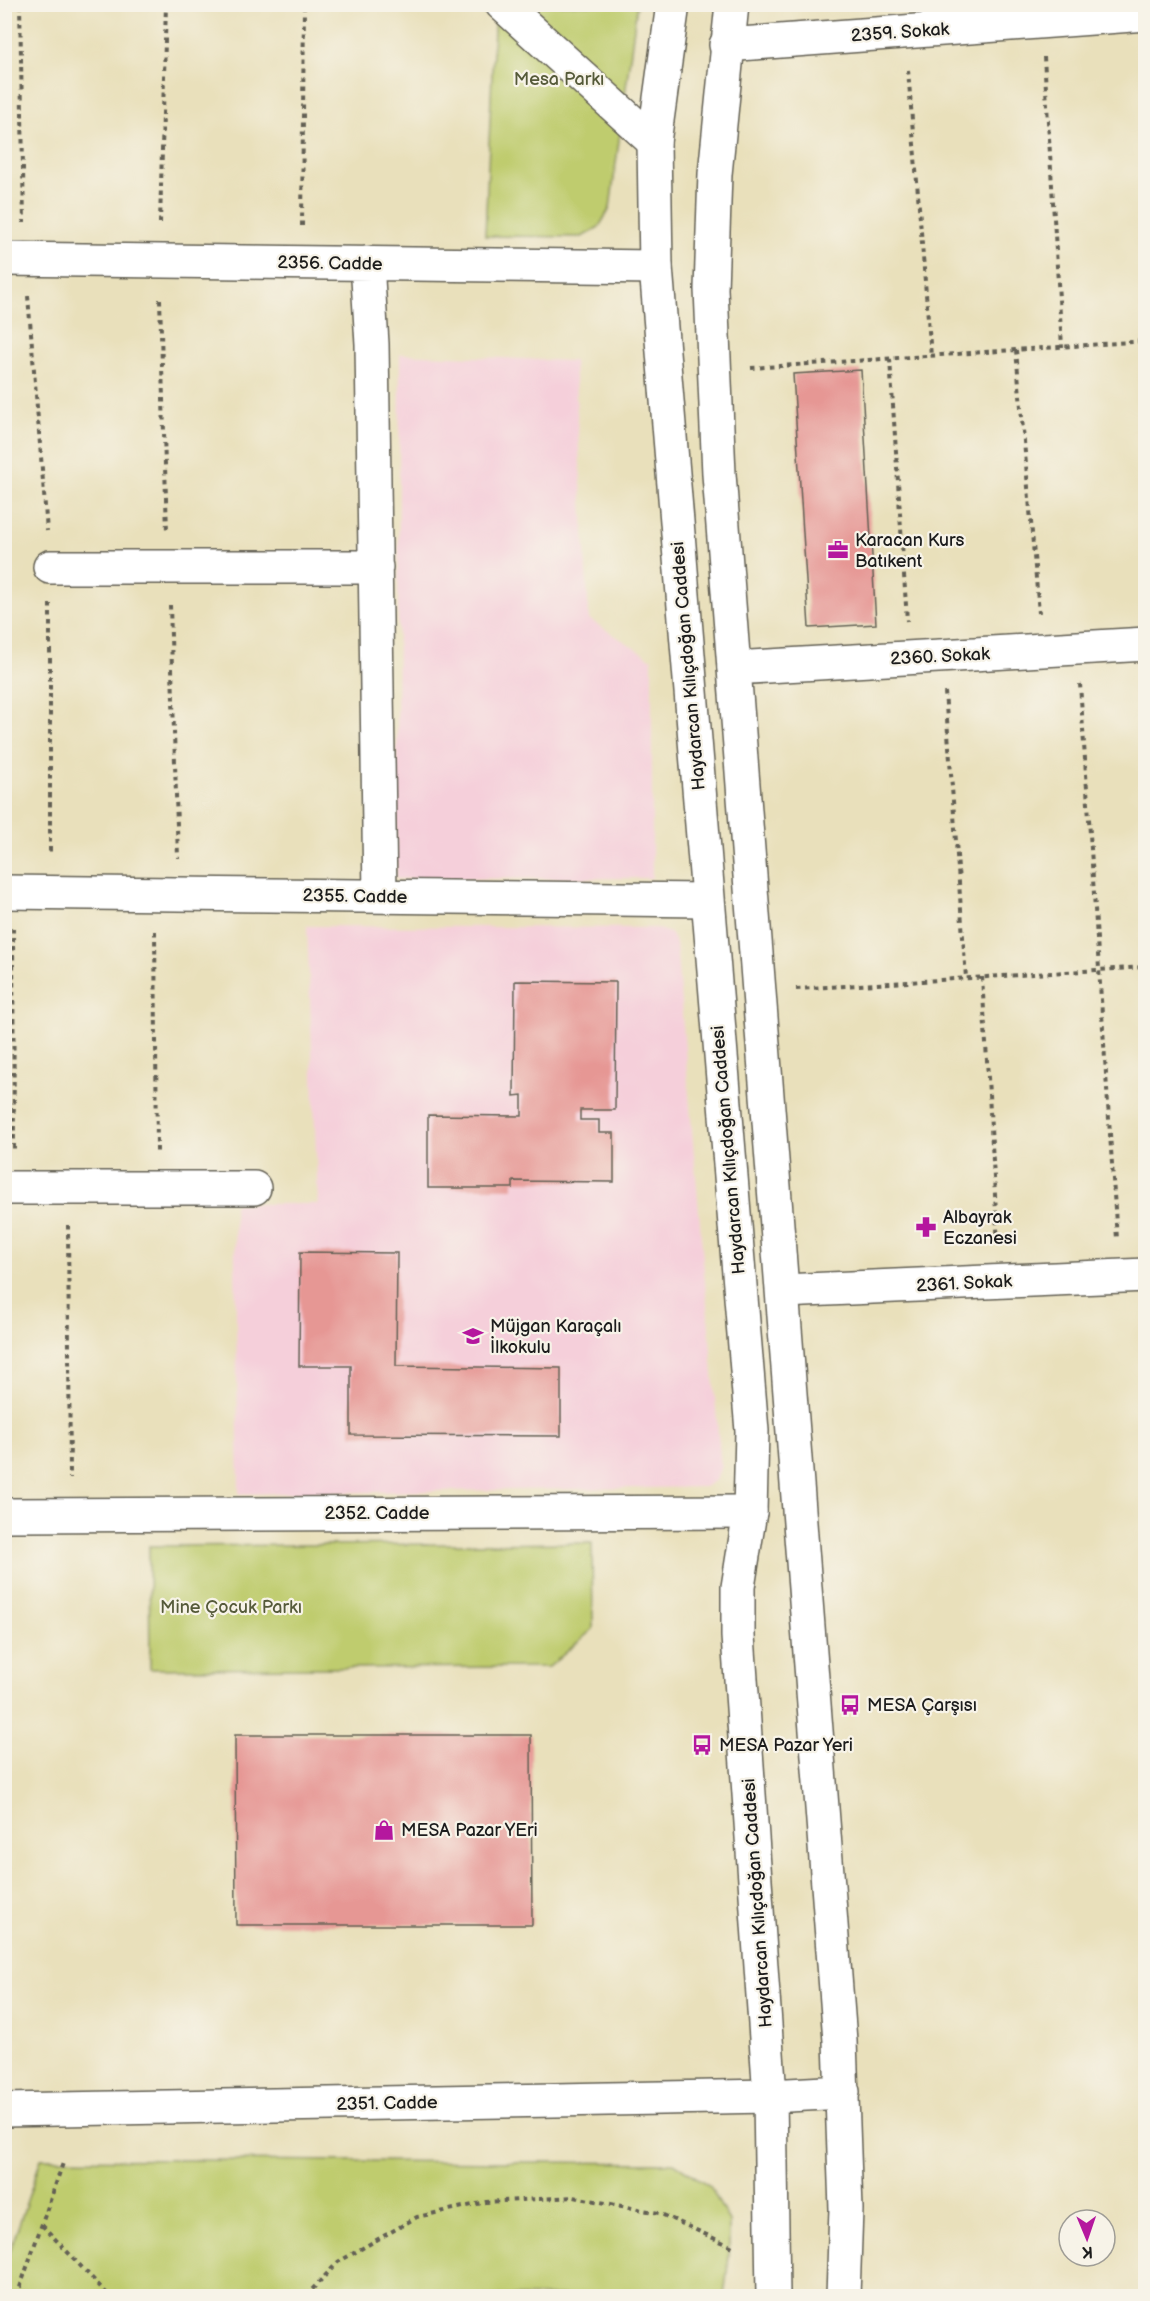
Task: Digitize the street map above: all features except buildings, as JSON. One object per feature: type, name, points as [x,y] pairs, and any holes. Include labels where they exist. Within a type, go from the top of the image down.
[{"type":"street","points":[[502,4],[654,142]]},
{"type":"street","name":"Haydarcan Kılıçdoğan Caddesi","points":[[673,4],[654,142],[656,267],[706,900],[752,1431],[750,1512],[738,1587],[738,1636],[770,2096],[773,2296]]},
{"type":"street","points":[[732,4],[714,174],[711,289],[719,474],[843,2092],[846,2210],[844,2296]]},
{"type":"street","name":"2359. Sokak","points":[[726,45],[1146,14]]},
{"type":"street","name":"2356. Cadde","points":[[15,259],[656,267]]},
{"type":"street","points":[[368,263],[372,344],[380,896]]},
{"type":"street","points":[[50,567],[376,567]]},
{"type":"street","name":"2360. Sokak","points":[[734,668],[1146,644]]},
{"type":"street","name":"2355. Cadde","points":[[9,892],[706,900]]},
{"type":"street","points":[[10,1188],[254,1188]]},
{"type":"street","name":"2361. Sokak","points":[[783,1291],[1133,1275]]},
{"type":"street","name":"2352. Cadde","points":[[4,1515],[750,1512]]},
{"type":"street","name":"2351. Cadde","points":[[4,2110],[770,2096],[843,2092]]},
{"type":"path","points":[[15,259],[20,4]]},
{"type":"path","points":[[159,261],[166,4]]},
{"type":"path","points":[[302,262],[304,4]]},
{"type":"path","points":[[1042,21],[1062,347]]},
{"type":"path","points":[[905,32],[931,356]]},
{"type":"path","points":[[715,370],[1146,341]]},
{"type":"path","points":[[1016,350],[1042,650]]},
{"type":"path","points":[[890,359],[909,658]]},
{"type":"path","points":[[1078,648],[1099,970],[1133,1275]]},
{"type":"path","points":[[942,656],[966,978]]},
{"type":"path","points":[[9,892],[10,1188]]},
{"type":"path","points":[[155,894],[157,1188]]},
{"type":"path","points":[[760,992],[1146,967]]},
{"type":"path","points":[[982,977],[1000,1281]]},
{"type":"path","points":[[68,1188],[71,1515]]},
{"type":"path","points":[[17,2296],[63,2163]]},
{"type":"path","points":[[306,2296],[338,2262],[417,2217],[486,2202],[574,2197],[659,2213],[739,2250]]},
{"type":"path","points":[[42,2225],[109,2296]]},
{"type":"shaded area","points":[[400,354],[574,361],[589,619],[652,659],[652,878],[396,879]]},
{"type":"shaded area","name":"Müjgan Karaçalı İlkokulu","points":[[307,926],[656,928],[670,933],[676,944],[721,1467],[716,1480],[704,1487],[239,1494],[234,1204],[318,1204]]},
{"type":"green space","name":"Mesa Parkı","points":[[495,5],[637,5],[610,208],[599,227],[582,237],[485,236]]},
{"type":"green space","name":"Mine Çocuk Parkı","points":[[592,1543],[593,1629],[549,1667],[150,1669],[149,1546]]},
{"type":"green space","points":[[41,2159],[674,2163],[710,2186],[729,2222],[729,2256],[724,2296],[5,2296],[5,2266]]},
{"type":"place","name":"Karacan Kurs Batıkent","points":[[838,550]]},
{"type":"place","name":"Albayrak Eczanesi","points":[[926,1227]]},
{"type":"place","name":"Müjgan Karaçalı İlkokulu","points":[[473,1336]]},
{"type":"place","name":"MESA Çarşısı","points":[[850,1705]]},
{"type":"place","name":"MESA Pazar Yeri","points":[[702,1745]]},
{"type":"place","name":"MESA Pazar YEri","points":[[384,1830]]}]
